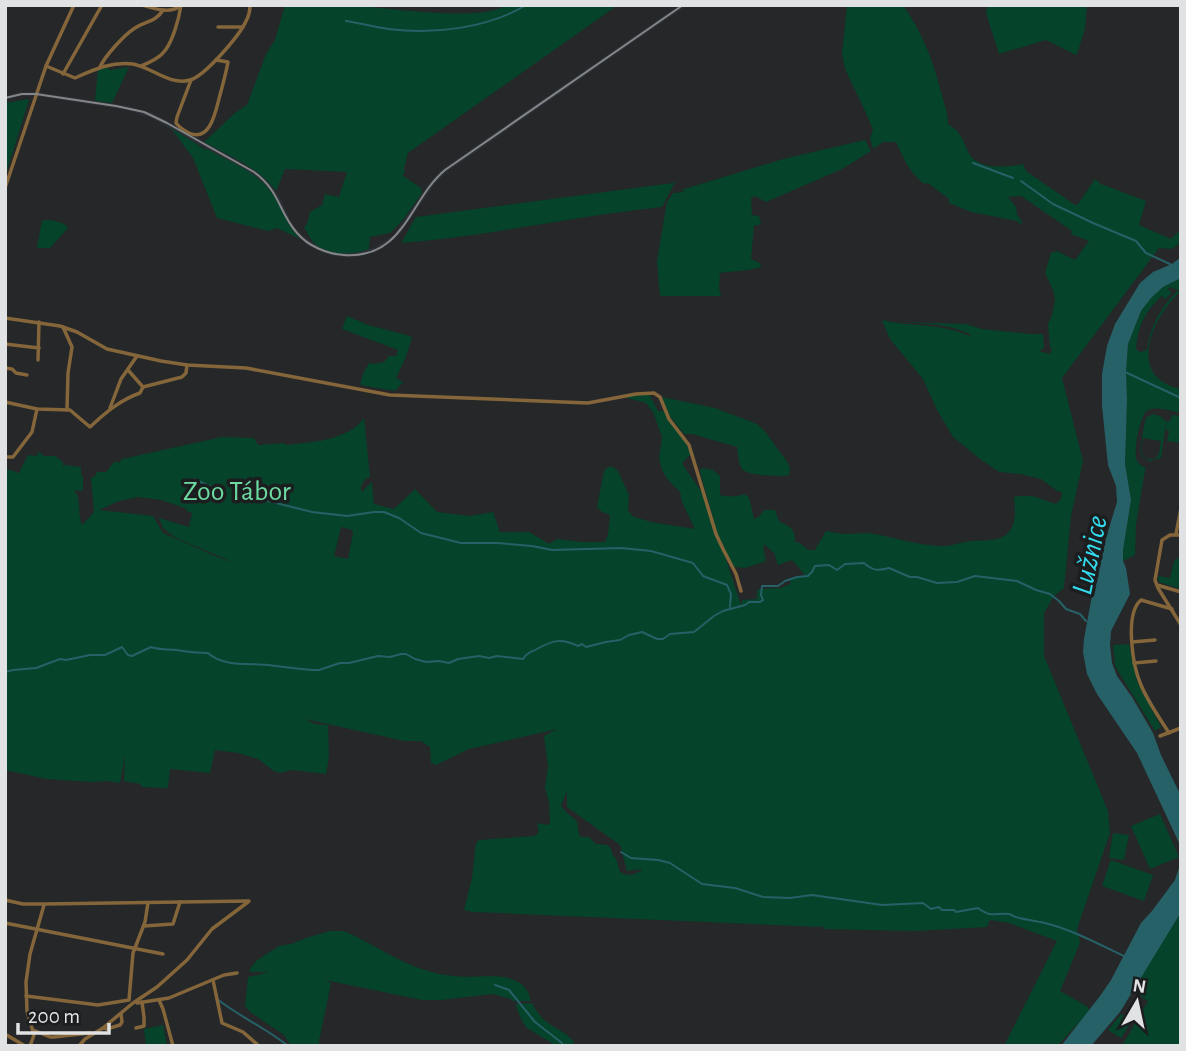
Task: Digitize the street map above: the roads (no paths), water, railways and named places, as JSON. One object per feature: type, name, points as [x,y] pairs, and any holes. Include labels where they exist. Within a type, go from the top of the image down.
[{"type":"street","points":[[5,188],[46,66],[74,5]]},
{"type":"street","points":[[63,74],[102,5]]},
{"type":"street","points":[[141,66],[158,58],[164,51],[177,22],[181,5],[176,9],[165,10],[142,5]]},
{"type":"street","points":[[46,66],[75,78],[100,67],[122,63],[141,66],[174,80],[191,80],[216,60],[243,27],[250,5]]},
{"type":"street","points":[[100,67],[126,35],[136,27],[155,20],[165,10]]},
{"type":"street","points":[[165,10],[173,15],[177,22]]},
{"type":"street","points":[[218,27],[243,27]]},
{"type":"street","points":[[191,80],[176,123],[178,127],[198,135],[211,125],[229,62],[216,60]]},
{"type":"street","points":[[5,318],[63,327],[107,349],[138,356],[187,365],[253,369],[395,395],[588,403],[654,393],[660,397],[668,417],[691,448],[719,541],[736,574],[741,591]]},
{"type":"street","points":[[38,360],[39,322]]},
{"type":"street","points":[[63,327],[72,347],[67,410]]},
{"type":"street","points":[[5,344],[39,348]]},
{"type":"street","points":[[109,410],[118,384],[138,356]]},
{"type":"street","points":[[142,387],[181,378],[185,375],[187,365]]},
{"type":"street","points":[[5,368],[27,375]]},
{"type":"street","points":[[128,370],[142,387]]},
{"type":"street","points":[[5,402],[37,409],[67,410],[90,427],[109,410],[140,393],[142,387]]},
{"type":"street","points":[[5,457],[13,457],[30,434],[37,409]]},
{"type":"street","points":[[1181,508],[1179,535],[1168,535],[1162,540],[1155,577],[1181,625]]},
{"type":"street","points":[[1157,585],[1181,592]]},
{"type":"street","points":[[1166,601],[1169,589]]},
{"type":"street","points":[[1169,733],[1140,685],[1134,663],[1132,627],[1135,606],[1139,601],[1172,610]]},
{"type":"street","points":[[1132,642],[1154,640]]},
{"type":"street","points":[[1134,663],[1156,662]]},
{"type":"street","points":[[1160,736],[1181,728]]},
{"type":"street","points":[[5,900],[44,905],[249,901],[217,924],[187,960],[157,987],[131,1002],[121,1014],[79,1046]]},
{"type":"street","points":[[131,1002],[131,962],[134,947],[144,926],[148,902]]},
{"type":"street","points":[[144,926],[173,924],[180,902]]},
{"type":"street","points":[[5,1034],[28,1046],[33,1040],[27,1011],[27,967],[44,905]]},
{"type":"street","points":[[5,923],[163,954]]},
{"type":"street","points":[[26,996],[99,1005],[142,1002],[169,998],[224,975],[237,974]]},
{"type":"street","points":[[213,979],[222,1023],[249,1036],[259,1046]]},
{"type":"street","points":[[159,1000],[173,1046]]},
{"type":"street","points":[[136,1028],[144,1026],[142,1002]]},
{"type":"street","points":[[103,1028],[120,1025],[121,1014]]},
{"type":"street","points":[[32,1029],[50,1037],[71,1037],[95,1032]]},
{"type":"water","points":[[1181,257],[1181,278],[1163,287],[1151,298],[1141,311],[1128,344],[1125,464],[1131,500],[1123,561],[1130,594],[1111,631],[1110,645],[1117,676],[1153,733],[1181,796],[1181,847],[1137,753],[1097,694],[1087,674],[1083,652],[1097,568],[1117,502],[1116,486],[1108,465],[1102,406],[1102,374],[1107,346],[1115,324],[1140,283],[1153,272]]},
{"type":"water","points":[[1181,862],[1181,912],[1120,1012],[1091,1046],[1061,1046],[1111,980],[1141,923],[1175,880]]},
{"type":"waterway","points":[[346,21],[406,31],[441,30],[478,24],[526,5]]},
{"type":"waterway","points":[[973,163],[1013,178]]},
{"type":"waterway","points":[[1021,181],[1053,204],[1136,241],[1146,253],[1172,265]]},
{"type":"waterway","points":[[1125,372],[1181,398]]},
{"type":"waterway","points":[[194,479],[226,491]]},
{"type":"waterway","points":[[236,493],[312,512],[347,516],[384,512],[399,518],[421,533],[461,543],[497,543],[552,550],[621,548],[651,551],[693,563],[703,576],[727,585],[731,594],[730,607]]},
{"type":"waterway","name":"Lužnice","points":[[5,672],[36,668],[60,659],[105,655],[122,647],[132,656],[151,647],[208,653],[236,664],[314,670],[378,656],[401,654],[426,662],[449,663],[479,656],[523,659],[529,653],[557,641],[578,646],[582,644],[586,647],[642,632],[657,639],[663,639],[670,634],[694,632],[723,611],[763,600],[762,586],[778,586],[785,581],[808,576],[815,566],[829,565],[837,570],[845,564],[864,563],[873,569],[889,568],[910,577],[937,583],[957,582],[975,576],[1017,581],[1050,594],[1066,609],[1080,614],[1086,621]]},
{"type":"waterway","points":[[621,852],[631,858],[670,863],[702,884],[735,888],[763,897],[790,898],[812,895],[882,905],[923,903],[931,909],[939,907],[956,912],[978,908],[990,914],[1009,914],[1066,930],[1126,957]]},
{"type":"waterway","points":[[495,985],[509,990],[535,1022],[563,1046]]},
{"type":"waterway","points":[[217,999],[288,1046]]},
{"type":"railway","points":[[5,98],[36,94],[144,112],[263,179],[301,238],[325,251],[344,255],[364,254],[380,248],[393,238],[433,182],[445,170],[683,5]]},
{"type":"park label","name":"Zoo Tábor","points":[[237,490]]}]
